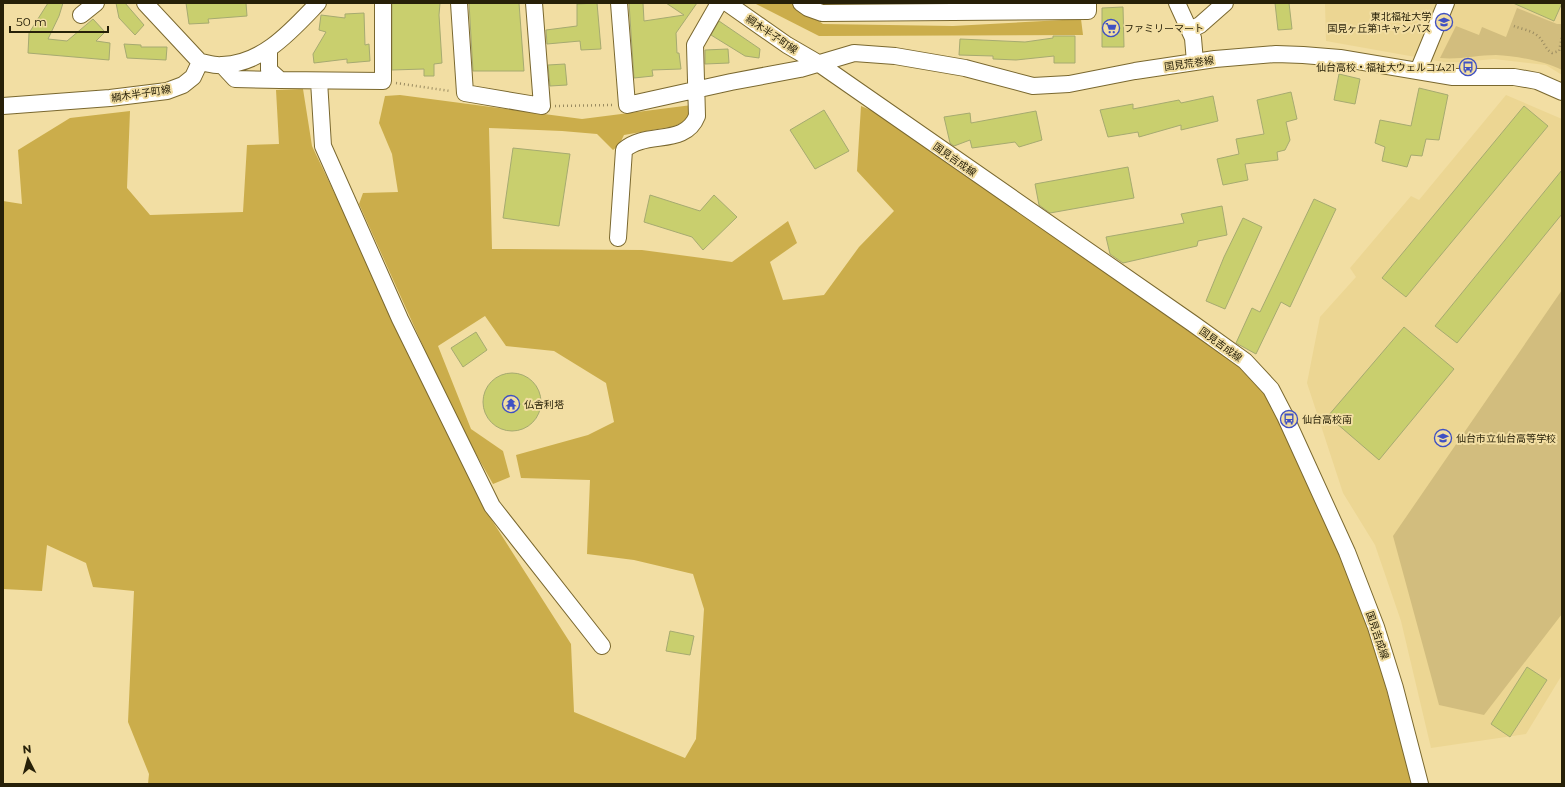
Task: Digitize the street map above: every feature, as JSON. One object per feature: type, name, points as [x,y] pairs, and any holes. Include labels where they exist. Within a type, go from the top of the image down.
[{"type":"street","points":[[81,16],[96,3]]},
{"type":"street","points":[[145,3],[200,62],[222,66],[250,59],[269,49],[284,37],[318,3]]},
{"type":"street","points":[[222,66],[235,79],[383,82],[383,3]]},
{"type":"street","points":[[459,3],[465,94],[542,106],[534,3]]},
{"type":"street","points":[[619,3],[626,105]]},
{"type":"street","points":[[618,238],[624,150],[631,143],[684,133],[693,126],[698,116],[695,45],[719,3]]},
{"type":"street","name":"綱木半子町線","points":[[728,3],[786,45],[818,63]]},
{"type":"street","points":[[801,3],[808,8],[822,13],[857,7],[1088,11],[1088,3]]},
{"type":"street","points":[[1178,3],[1193,38],[1195,62]]},
{"type":"street","points":[[1190,30],[1200,25],[1225,3]]},
{"type":"street","points":[[1418,71],[1446,3]]},
{"type":"street","points":[[269,49],[269,70],[280,80]]},
{"type":"street","name":"国見荒巻線","points":[[626,105],[696,89],[800,69],[854,52],[895,56],[964,68],[1033,86],[1069,84],[1195,62],[1245,56],[1303,54],[1453,77],[1514,77],[1537,81],[1562,92]]},
{"type":"street","name":"綱木半子町線","points":[[3,106],[110,98],[167,90],[183,85],[193,77],[200,62]]},
{"type":"street","name":"国見吉成線","points":[[818,63],[1245,361],[1271,389],[1286,416],[1347,552],[1376,627],[1396,688],[1420,784]]},
{"type":"street","points":[[319,81],[323,146],[400,319],[492,506],[602,646]]},
{"type":"path","points":[[1514,26],[1533,33],[1539,37],[1547,50],[1552,53],[1559,51],[1562,36]]},
{"type":"path","points":[[383,82],[465,94]]},
{"type":"path","points":[[542,106],[626,105]]},
{"type":"shaded area","points":[[754,3],[793,3],[823,24],[953,26],[1081,19],[1083,35],[819,36]]},
{"type":"shaded area","name":"東北福祉大学 国見ヶ丘第1キャンパス","points":[[1325,3],[1562,3],[1562,75],[1546,65],[1494,59],[1449,63],[1326,41]]},
{"type":"shaded area","points":[[1517,8],[1557,24],[1561,24],[1562,70],[1521,58],[1496,55],[1440,58],[1456,26],[1479,35],[1482,27],[1506,37]]},
{"type":"shaded area","points":[[303,89],[312,146],[486,511],[571,644],[574,712],[685,758],[696,739],[704,609],[693,574],[634,560],[587,554],[590,480],[521,478],[516,455],[588,435],[614,422],[606,383],[554,351],[506,346],[485,316],[438,346],[471,429],[503,451],[510,477],[493,484],[455,417],[359,204],[363,193],[398,192],[392,154],[379,123],[385,96],[400,95],[582,119],[692,105],[689,119],[675,126],[624,135],[619,145],[613,150],[597,134],[489,128],[492,249],[642,250],[732,262],[788,221],[797,243],[770,262],[783,300],[824,295],[859,247],[894,211],[857,171],[861,106],[875,112],[1237,365],[1271,401],[1336,544],[1370,629],[1412,784],[148,784],[149,774],[128,722],[134,591],[93,587],[86,563],[47,545],[42,591],[3,589],[3,201],[22,204],[18,150],[70,118],[130,111],[127,188],[150,215],[243,212],[247,145],[279,144],[276,90]]},
{"type":"shaded area","name":"仙台市立仙台高等学校","points":[[1506,95],[1562,119],[1562,675],[1526,734],[1431,748],[1401,621],[1375,545],[1343,493],[1307,383],[1320,317],[1356,277],[1350,268],[1411,196],[1419,200]]},
{"type":"shaded area","points":[[1562,290],[1562,614],[1484,715],[1439,705],[1393,536]]},
{"type":"building","points":[[48,3],[63,3],[59,16],[48,39],[67,41],[93,19],[105,32],[96,41],[110,43],[109,60],[28,53],[29,33]]},
{"type":"building","points":[[116,3],[125,3],[144,25],[135,35],[119,18]]},
{"type":"building","points":[[186,3],[246,3],[247,16],[208,19],[209,23],[189,24]]},
{"type":"building","points":[[392,3],[440,3],[439,15],[442,63],[434,64],[434,76],[424,76],[424,69],[392,70]]},
{"type":"building","points":[[469,3],[519,3],[524,71],[473,71]]},
{"type":"building","points":[[597,3],[601,49],[581,50],[580,41],[547,44],[546,30],[577,26],[577,4]]},
{"type":"building","points":[[629,3],[643,3],[644,21],[684,15],[666,3],[697,3],[676,33],[677,53],[679,53],[681,69],[652,70],[653,76],[634,78]]},
{"type":"building","points":[[1275,3],[1289,3],[1292,29],[1278,30]]},
{"type":"building","points":[[1513,3],[1562,3],[1554,21]]},
{"type":"building","points":[[1123,7],[1124,47],[1102,47],[1102,8]]},
{"type":"building","points":[[364,13],[365,45],[369,44],[370,61],[347,63],[347,59],[314,63],[313,54],[326,32],[319,30],[321,15],[345,18],[345,14]]},
{"type":"building","points":[[719,21],[760,49],[759,58],[745,56],[711,35]]},
{"type":"building","points":[[1053,36],[1075,36],[1075,63],[1054,63],[1054,56],[1016,60],[993,59],[993,56],[959,55],[960,39],[1025,42],[1053,38]]},
{"type":"building","points":[[124,44],[141,45],[141,47],[167,47],[166,60],[127,58]]},
{"type":"building","points":[[728,49],[729,63],[705,64],[705,50]]},
{"type":"building","points":[[565,64],[567,85],[550,86],[548,65]]},
{"type":"building","points":[[1339,74],[1360,79],[1355,104],[1334,100]]},
{"type":"building","points":[[1419,88],[1448,95],[1439,140],[1426,139],[1422,156],[1411,155],[1407,167],[1382,161],[1385,147],[1375,143],[1380,120],[1411,126]]},
{"type":"building","points":[[1291,92],[1297,119],[1286,122],[1290,140],[1285,150],[1277,152],[1278,160],[1245,164],[1248,180],[1223,185],[1217,159],[1239,154],[1236,139],[1264,134],[1257,100]]},
{"type":"building","points":[[1213,96],[1218,121],[1181,130],[1181,125],[1139,137],[1138,132],[1108,137],[1100,110],[1133,104],[1133,109],[1179,100],[1181,103]]},
{"type":"building","points":[[1524,106],[1548,126],[1406,297],[1382,278]]},
{"type":"building","points":[[824,110],[849,151],[815,169],[790,130]]},
{"type":"building","points":[[1036,111],[1042,140],[1019,147],[1015,142],[972,148],[970,140],[954,146],[950,143],[944,117],[970,113],[971,123]]},
{"type":"building","points":[[513,148],[570,154],[559,226],[503,218]]},
{"type":"building","points":[[1128,167],[1134,198],[1050,213],[1039,205],[1035,184]]},
{"type":"building","points":[[1562,170],[1562,214],[1457,343],[1435,326]]},
{"type":"building","points":[[650,195],[700,211],[714,195],[737,217],[703,250],[692,237],[644,222]]},
{"type":"building","points":[[1314,199],[1336,209],[1290,307],[1281,302],[1256,354],[1236,343],[1252,308],[1260,312]]},
{"type":"building","points":[[1222,206],[1227,235],[1198,241],[1197,246],[1123,263],[1110,254],[1106,237],[1184,223],[1181,214]]},
{"type":"building","points":[[1243,218],[1262,227],[1225,309],[1206,301],[1224,257]]},
{"type":"building","points":[[1404,327],[1454,369],[1379,460],[1328,416]]},
{"type":"building","points":[[476,332],[487,350],[463,367],[451,348]]},
{"type":"building","points":[[512,373],[523,375],[536,386],[539,391],[541,402],[539,413],[528,426],[523,429],[512,431],[501,429],[488,418],[485,413],[483,402],[485,391],[496,378],[501,375]]},
{"type":"building","points":[[670,631],[694,636],[690,655],[666,651]]},
{"type":"building","points":[[1527,667],[1547,680],[1510,737],[1491,724]]},
{"type":"place","name":"東北福祉大学 国見ヶ丘第1キャンパス","points":[[1444,22]]},
{"type":"place","name":"ファミリーマート","points":[[1111,28]]},
{"type":"place","name":"仙台高校・福祉大ウェルコム21","points":[[1468,67]]},
{"type":"place","name":"仏舎利塔","points":[[511,404]]},
{"type":"place","name":"仙台高校南","points":[[1289,419]]},
{"type":"place","name":"仙台市立仙台高等学校","points":[[1443,438]]}]
